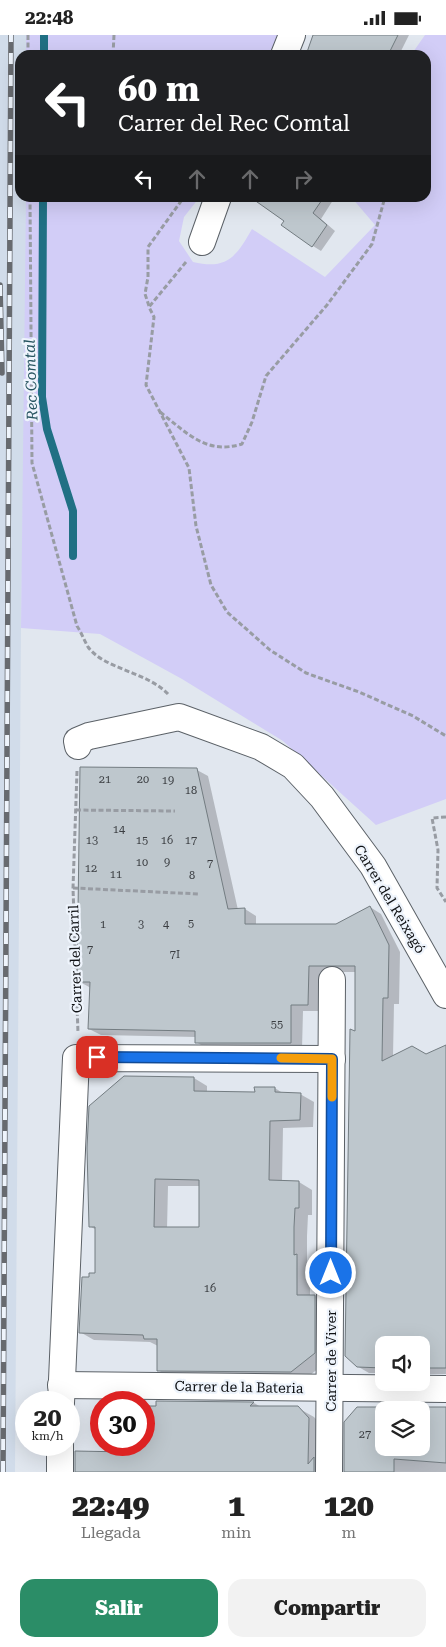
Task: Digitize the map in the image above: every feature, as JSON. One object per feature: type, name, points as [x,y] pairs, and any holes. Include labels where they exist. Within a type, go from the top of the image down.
[{"type":"street","points":[[286,50],[292,35]]},
{"type":"street","points":[[202,242],[216,202]]},
{"type":"street","points":[[78,746],[77,741],[89,736],[176,709]]},
{"type":"street","name":"Carrer del Reixagó","points":[[176,709],[261,747],[293,766],[322,797],[373,865],[446,995]]},
{"type":"street","name":"Carrer de Viver","points":[[329,1472],[332,980]]},
{"type":"street","points":[[61,1391],[76,1058],[332,1059]]},
{"type":"street","name":"Carrer de la Bateria","points":[[80,1394],[331,1387],[446,1389]]},
{"type":"street","points":[[60,1456],[60,1472]]},
{"type":"path","points":[[28,35],[28,50]]},
{"type":"path","points":[[114,35],[114,50]]},
{"type":"path","points":[[30,202],[32,463],[78,625],[88,647],[104,661],[128,669],[161,686],[176,709]]},
{"type":"path","points":[[180,202],[148,247],[148,277],[145,295],[154,317],[146,385],[189,468],[196,526],[212,585],[226,612],[270,650],[306,673],[359,692],[413,717],[446,737]]},
{"type":"path","points":[[158,411],[196,440],[225,449],[242,444],[252,422],[266,376],[327,305],[372,244],[384,202]]},
{"type":"path","points":[[149,307],[202,242]]},
{"type":"path","name":"Carrer del Carril","points":[[76,1058],[78,1039],[73,888],[78,746]]},
{"type":"path","points":[[75,810],[175,811]]},
{"type":"path","points":[[446,817],[432,818],[438,850],[437,888],[446,902]]},
{"type":"path","points":[[73,888],[199,894]]},
{"type":"shaded area","points":[[0,35],[29,35],[29,50],[15,50],[15,202],[28,202],[21,628],[15,1472],[0,1472]]},
{"type":"shaded area","points":[[26,35],[282,35],[276,50],[26,50]]},
{"type":"shaded area","points":[[425,35],[446,35],[446,799],[376,825],[283,741],[182,679],[100,634],[21,628],[26,202],[196,202],[184,217],[179,241],[193,262],[214,264],[229,259],[241,247],[252,229],[325,277],[375,225],[355,202],[431,202],[431,50],[414,50]]},
{"type":"building","points":[[313,35],[398,35],[390,50],[308,50]]},
{"type":"building","points":[[257,202],[321,202],[313,213],[327,225],[312,247],[281,225],[284,221]]},
{"type":"building","points":[[80,767],[197,768],[228,909],[245,908],[245,924],[336,924],[370,906],[389,945],[388,998],[383,998],[382,1061],[412,1046],[426,1054],[446,1045],[446,1368],[430,1368],[430,1336],[375,1336],[375,1368],[357,1367],[345,1356],[350,1029],[355,1031],[355,966],[309,966],[308,1005],[291,1005],[291,1043],[195,1043],[195,1031],[88,1029],[90,982],[77,982]]},
{"type":"building","points":[[124,1076],[194,1077],[194,1091],[255,1092],[254,1087],[275,1087],[275,1092],[301,1093],[300,1120],[270,1121],[269,1180],[299,1181],[299,1208],[295,1208],[294,1227],[294,1255],[297,1254],[297,1295],[315,1295],[315,1353],[291,1372],[157,1371],[157,1339],[144,1339],[143,1335],[79,1333],[82,1277],[89,1277],[89,1273],[95,1273],[95,1227],[89,1227],[87,1148],[89,1106]],"holes":[[[155,1179],[199,1180],[199,1227],[154,1227]]]},
{"type":"building","points":[[156,1401],[254,1402],[250,1406],[298,1406],[309,1418],[308,1464],[314,1457],[314,1472],[75,1472],[75,1456],[80,1456],[80,1451],[90,1451],[90,1456],[155,1456]]},
{"type":"building","points":[[357,1407],[375,1407],[375,1456],[430,1456],[430,1407],[446,1407],[446,1463],[394,1459],[394,1472],[344,1472],[344,1422]]},
{"type":"waterway","name":"Rec Comtal","points":[[44,35],[44,50]]},
{"type":"waterway","name":"Rec Comtal","points":[[43,202],[42,397],[47,429],[73,511],[73,556]]},
{"type":"railway","points":[[3,1472],[11,35]]},
{"type":"railway","points":[[0,285],[2,373]]},
{"type":"slow traffic","points":[[281,1058],[332,1059],[332,1097]]},
{"type":"route","points":[[97,1057],[332,1059],[331,1273]]}]
